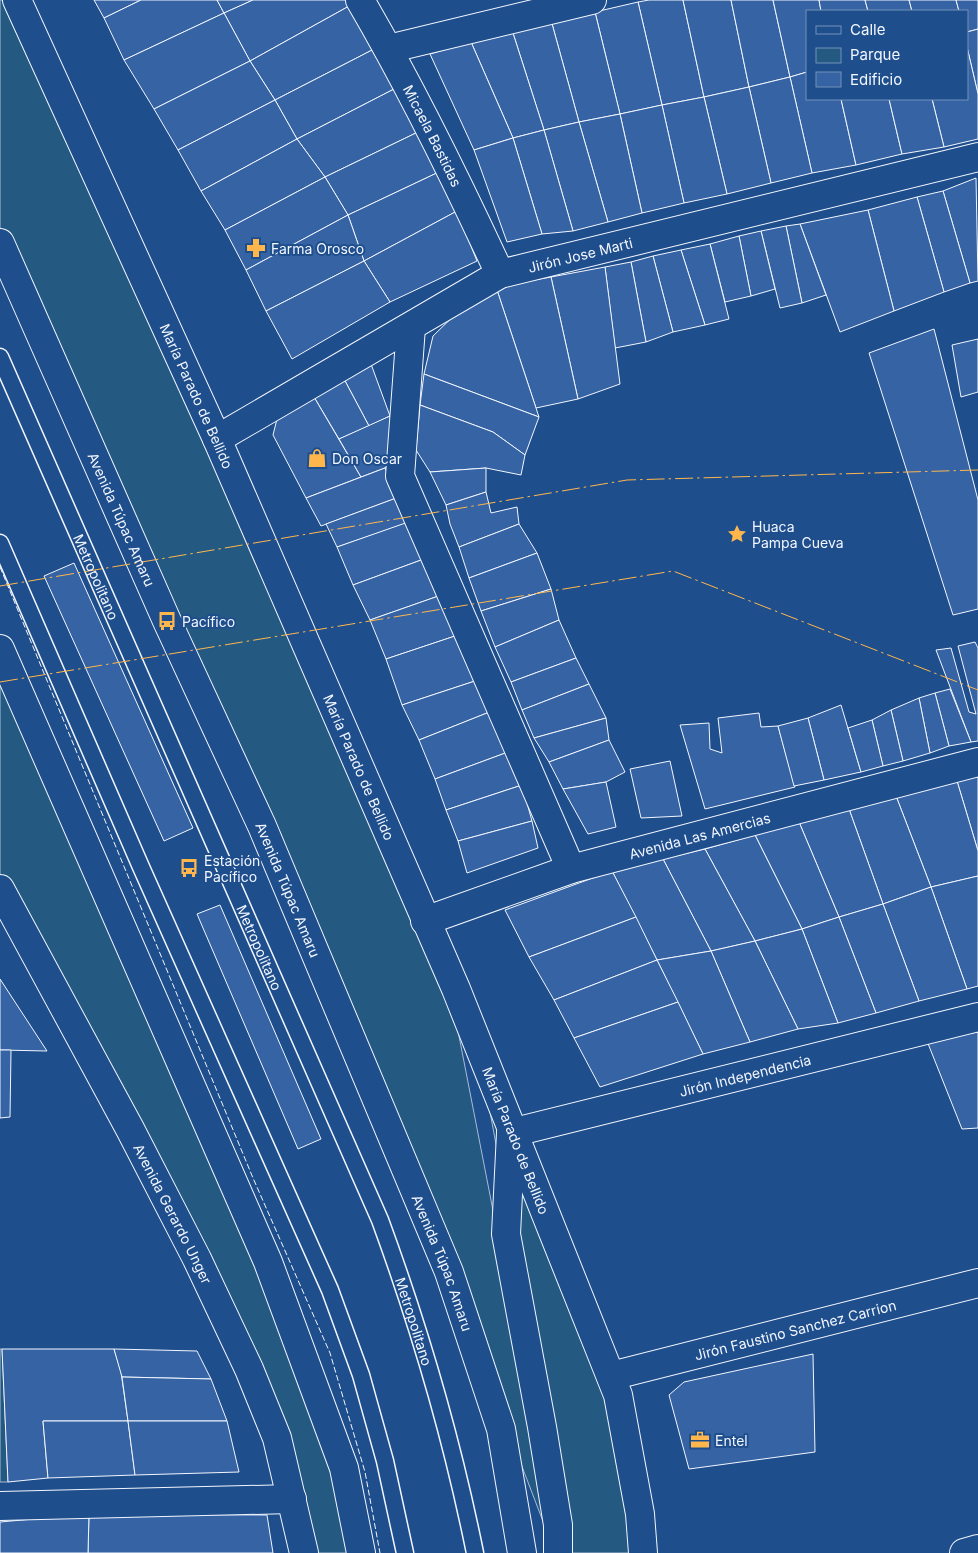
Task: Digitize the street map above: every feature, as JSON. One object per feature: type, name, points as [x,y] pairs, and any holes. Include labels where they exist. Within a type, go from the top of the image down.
[{"type":"street","name":"María Parado de Bellido","points":[[17,0],[217,439],[456,989],[618,1395],[640,1514],[643,1553]]},
{"type":"street","name":"Micaela Bastidas","points":[[360,0],[455,176],[500,274]]},
{"type":"street","points":[[388,49],[592,0]]},
{"type":"street","name":"Jirón Jose Marti","points":[[217,439],[411,328],[500,274],[978,157]]},
{"type":"street","name":"Avenida Túpac Amaru","points":[[0,243],[167,622],[262,826],[448,1272],[501,1429],[522,1553]]},
{"type":"street","points":[[411,328],[400,476],[571,869]]},
{"type":"street","points":[[2,657],[32,719],[268,1262],[344,1468],[361,1553]]},
{"type":"street","name":"Avenida Las Amercias","points":[[425,921],[571,869],[978,762]]},
{"type":"street","name":"Avenida Gerardo Unger","points":[[0,889],[197,1259],[249,1369],[277,1438],[304,1553]]},
{"type":"street","name":"Jirón Independencia","points":[[512,1133],[978,1017]]},
{"type":"street","points":[[512,1133],[506,1234],[544,1437],[558,1526],[558,1553]]},
{"type":"street","name":"Jirón Faustino Sanchez Carrion","points":[[611,1376],[978,1283]]},
{"type":"street","points":[[0,1506],[292,1498]]},
{"type":"street","points":[[964,1553],[978,1549]]},
{"type":"lane","name":"Metropolitano","points":[[0,357],[380,1220],[406,1292],[437,1394],[454,1455],[475,1553]]},
{"type":"lane","points":[[0,543],[141,867],[334,1298],[361,1375],[385,1461],[405,1553]]},
{"type":"green space","points":[[0,0],[8,0],[451,995],[528,1390],[549,1537],[508,1430],[160,592],[0,228]]},
{"type":"green space","points":[[0,668],[244,1220],[339,1468],[354,1553],[311,1553],[281,1437],[27,925],[0,875]]},
{"type":"green space","points":[[483,1075],[606,1380],[636,1553],[564,1553],[543,1394]]},
{"type":"green space","points":[[0,1349],[2,1349],[8,1482],[0,1482]]},
{"type":"building","points":[[94,0],[141,0],[104,18]]},
{"type":"building","points":[[141,0],[217,0],[224,13],[124,60],[104,18]]},
{"type":"building","points":[[217,0],[253,0],[224,13]]},
{"type":"building","points":[[253,0],[348,0],[351,5],[250,61],[224,13]]},
{"type":"building","points":[[649,0],[683,0],[704,97],[662,105],[638,2]]},
{"type":"building","points":[[683,0],[731,0],[749,87],[704,97]]},
{"type":"building","points":[[731,0],[773,0],[790,77],[749,87]]},
{"type":"building","points":[[773,0],[819,0],[821,10],[806,10],[806,72],[790,77]]},
{"type":"building","points":[[819,0],[865,0],[868,10],[821,10]]},
{"type":"building","points":[[865,0],[909,0],[912,10],[868,10]]},
{"type":"building","points":[[909,0],[956,0],[959,10],[912,10]]},
{"type":"building","points":[[956,0],[978,0],[978,29],[968,32],[968,10],[959,10]]},
{"type":"building","points":[[638,2],[662,105],[620,114],[595,12]]},
{"type":"building","points":[[351,5],[376,48],[275,100],[250,61]]},
{"type":"building","points":[[595,12],[620,114],[579,122],[551,20]]},
{"type":"building","points":[[224,13],[250,61],[154,109],[124,60]]},
{"type":"building","points":[[551,20],[579,122],[544,130],[512,30]]},
{"type":"building","points":[[978,29],[978,94],[968,51],[968,32]]},
{"type":"building","points":[[512,30],[544,130],[513,138],[471,42]]},
{"type":"building","points":[[471,42],[513,138],[474,150],[430,54]]},
{"type":"building","points":[[376,48],[396,88],[297,139],[275,100]]},
{"type":"building","points":[[968,51],[978,94],[978,139],[944,147],[932,100],[968,100]]},
{"type":"building","points":[[250,61],[275,100],[178,150],[154,109]]},
{"type":"building","points":[[806,72],[806,100],[841,100],[856,165],[812,173],[790,77]]},
{"type":"building","points":[[790,77],[812,173],[771,183],[749,87]]},
{"type":"building","points":[[749,87],[771,183],[727,194],[704,97]]},
{"type":"building","points":[[396,88],[420,131],[325,177],[297,139]]},
{"type":"building","points":[[704,97],[727,194],[684,203],[662,105]]},
{"type":"building","points":[[275,100],[297,139],[201,191],[178,150]]},
{"type":"building","points":[[841,100],[889,100],[902,154],[856,165]]},
{"type":"building","points":[[889,100],[932,100],[944,147],[902,154]]},
{"type":"building","points":[[662,105],[684,203],[642,213],[620,114]]},
{"type":"building","points":[[620,114],[642,213],[608,222],[579,122]]},
{"type":"building","points":[[579,122],[608,222],[573,231],[544,130]]},
{"type":"building","points":[[544,130],[573,231],[542,234],[513,138]]},
{"type":"building","points":[[420,131],[441,171],[348,215],[325,177]]},
{"type":"building","points":[[513,138],[542,234],[507,242],[474,150]]},
{"type":"building","points":[[297,139],[325,177],[225,230],[201,191]]},
{"type":"building","points":[[441,171],[457,211],[364,261],[348,215]]},
{"type":"building","points":[[325,177],[348,215],[246,270],[225,230]]},
{"type":"building","points":[[976,178],[978,281],[970,283],[943,191]]},
{"type":"building","points":[[943,191],[970,283],[944,292],[917,197]]},
{"type":"building","points":[[917,197],[944,292],[894,311],[868,210]]},
{"type":"building","points":[[868,210],[894,311],[840,332],[800,224]]},
{"type":"building","points":[[457,211],[477,261],[390,302],[364,261]]},
{"type":"building","points":[[348,215],[364,261],[266,311],[246,270]]},
{"type":"building","points":[[800,224],[826,295],[802,303],[786,226]]},
{"type":"building","points":[[786,226],[802,303],[780,308],[761,231]]},
{"type":"building","points":[[761,231],[775,289],[751,296],[739,236]]},
{"type":"building","points":[[739,236],[751,296],[725,302],[710,244]]},
{"type":"building","points":[[710,244],[729,319],[705,325],[681,250]]},
{"type":"building","points":[[681,250],[705,325],[673,332],[653,256]]},
{"type":"building","points":[[653,256],[673,332],[646,342],[631,262]]},
{"type":"building","points":[[364,261],[390,302],[292,359],[266,311]]},
{"type":"building","points":[[631,262],[646,342],[615,348],[605,267]]},
{"type":"building","points":[[605,267],[620,384],[578,399],[551,277]]},
{"type":"building","points":[[551,277],[578,399],[536,408],[496,287]]},
{"type":"building","points":[[496,287],[539,417],[424,374],[433,336],[468,302]]},
{"type":"building","points":[[934,329],[978,500],[978,609],[953,615],[869,353]]},
{"type":"building","points":[[978,339],[978,392],[961,397],[952,345]]},
{"type":"building","points":[[371,364],[390,416],[369,426],[344,379]]},
{"type":"building","points":[[424,374],[539,417],[525,455],[493,432],[420,405]]},
{"type":"building","points":[[344,379],[369,426],[339,439],[314,397]]},
{"type":"building","name":"Don Oscar","points":[[314,397],[361,477],[306,498],[273,435],[277,419]]},
{"type":"building","points":[[420,405],[493,432],[525,455],[521,475],[486,468],[430,472],[416,450]]},
{"type":"building","points":[[390,416],[397,460],[385,468],[361,477],[339,439]]},
{"type":"building","points":[[385,468],[399,497],[321,526],[306,498]]},
{"type":"building","points":[[486,468],[486,492],[446,505],[430,472]]},
{"type":"building","points":[[486,492],[491,513],[517,507],[519,524],[459,547],[450,524],[446,505]]},
{"type":"building","points":[[399,497],[410,522],[337,547],[326,524]]},
{"type":"building","points":[[414,520],[432,556],[353,585],[337,547]]},
{"type":"building","points":[[519,524],[537,553],[469,578],[459,547]]},
{"type":"building","points":[[537,553],[551,589],[481,611],[469,578]]},
{"type":"building","points":[[432,556],[447,593],[370,620],[353,585]]},
{"type":"building","points":[[74,563],[193,828],[164,841],[44,576]]},
{"type":"building","points":[[551,589],[559,620],[495,647],[481,611]]},
{"type":"building","points":[[447,593],[464,633],[386,659],[370,620]]},
{"type":"building","points":[[559,620],[576,658],[511,682],[495,647]]},
{"type":"building","points":[[464,633],[481,679],[402,705],[386,659]]},
{"type":"building","points":[[975,642],[978,648],[978,741],[971,742],[936,650],[951,648],[969,712],[976,714],[958,646]]},
{"type":"building","points":[[576,658],[589,684],[522,710],[511,682]]},
{"type":"building","points":[[481,679],[492,711],[419,740],[402,705]]},
{"type":"building","points":[[589,684],[606,718],[534,738],[522,710]]},
{"type":"building","points":[[950,689],[971,742],[949,746],[935,693]]},
{"type":"building","points":[[935,693],[949,746],[930,753],[919,698]]},
{"type":"building","points":[[919,698],[930,753],[903,761],[891,710]]},
{"type":"building","points":[[841,705],[861,772],[824,780],[808,718]]},
{"type":"building","points":[[891,710],[903,761],[883,766],[872,720]]},
{"type":"building","points":[[492,711],[508,752],[435,779],[419,740]]},
{"type":"building","points":[[759,713],[761,727],[778,726],[795,787],[705,809],[680,725],[709,723],[710,749],[722,753],[718,718]]},
{"type":"building","points":[[606,718],[609,740],[549,762],[534,738]]},
{"type":"building","points":[[808,718],[824,780],[794,786],[778,726]]},
{"type":"building","points":[[872,720],[883,766],[861,772],[848,728]]},
{"type":"building","points":[[609,740],[625,772],[606,782],[563,789],[549,762]]},
{"type":"building","points":[[508,752],[522,785],[446,810],[435,779]]},
{"type":"building","points":[[670,761],[682,816],[641,818],[630,769]]},
{"type":"building","points":[[978,775],[978,851],[957,781]]},
{"type":"building","points":[[957,781],[978,851],[978,876],[931,887],[896,796]]},
{"type":"building","points":[[606,782],[616,827],[588,834],[563,789]]},
{"type":"building","points":[[522,785],[532,821],[458,841],[446,810]]},
{"type":"building","points":[[896,796],[931,887],[883,904],[849,809]]},
{"type":"building","points":[[849,809],[883,904],[839,917],[799,822]]},
{"type":"building","points":[[532,821],[538,848],[467,873],[458,841]]},
{"type":"building","points":[[799,822],[839,917],[802,929],[755,835]]},
{"type":"building","points":[[755,835],[802,929],[755,941],[705,849]]},
{"type":"building","points":[[705,849],[755,941],[711,951],[663,859]]},
{"type":"building","points":[[663,859],[711,951],[657,960],[612,871]]},
{"type":"building","points":[[612,871],[636,917],[529,957],[505,910]]},
{"type":"building","points":[[978,876],[978,986],[967,989],[931,887]]},
{"type":"building","points":[[931,887],[967,989],[919,1001],[883,904]]},
{"type":"building","points":[[883,904],[919,1001],[876,1013],[839,917]]},
{"type":"building","points":[[220,905],[321,1139],[298,1149],[197,914]]},
{"type":"building","points":[[636,917],[657,960],[554,1000],[529,957]]},
{"type":"building","points":[[839,917],[876,1013],[838,1023],[802,929]]},
{"type":"building","points":[[802,929],[838,1023],[798,1029],[755,941]]},
{"type":"building","points":[[755,941],[798,1029],[750,1042],[711,951]]},
{"type":"building","points":[[711,951],[750,1042],[703,1054],[657,960]]},
{"type":"building","points":[[657,960],[678,1002],[574,1038],[554,1000]]},
{"type":"building","points":[[0,979],[47,1051],[0,1050]]},
{"type":"building","points":[[678,1002],[703,1054],[600,1087],[574,1038]]},
{"type":"building","points":[[978,1032],[978,1128],[962,1129],[927,1041]]},
{"type":"building","points":[[0,1050],[11,1050],[10,1117],[0,1118]]},
{"type":"building","points":[[2,1349],[114,1349],[121,1372],[128,1421],[43,1421],[48,1478],[8,1482]]},
{"type":"building","points":[[114,1349],[197,1351],[211,1379],[122,1377]]},
{"type":"building","points":[[813,1354],[815,1452],[689,1469],[669,1395],[684,1382]]},
{"type":"building","points":[[122,1377],[211,1379],[227,1421],[128,1421]]},
{"type":"building","points":[[43,1421],[128,1421],[135,1475],[48,1478]]},
{"type":"building","points":[[128,1421],[227,1421],[239,1472],[135,1475]]},
{"type":"building","points":[[89,1514],[267,1515],[273,1553],[88,1553]]},
{"type":"building","points":[[89,1514],[88,1553],[0,1553],[0,1522]]},
{"type":"fence","points":[[0,567],[253,1178],[330,1353],[365,1472],[380,1553]]},
{"type":"power","points":[[0,586],[627,480],[978,470]]},
{"type":"power","points":[[0,682],[673,571],[978,690]]},
{"type":"place","name":"Farma Orosco","points":[[256,248]]},
{"type":"place","name":"Don Oscar","points":[[317,458]]},
{"type":"place","name":"Huaca Pampa Cueva","points":[[737,534]]},
{"type":"place","name":"Pacífico","points":[[167,621]]},
{"type":"place","name":"Estación Pacífico","points":[[189,868]]},
{"type":"place","name":"Entel","points":[[700,1440]]}]
